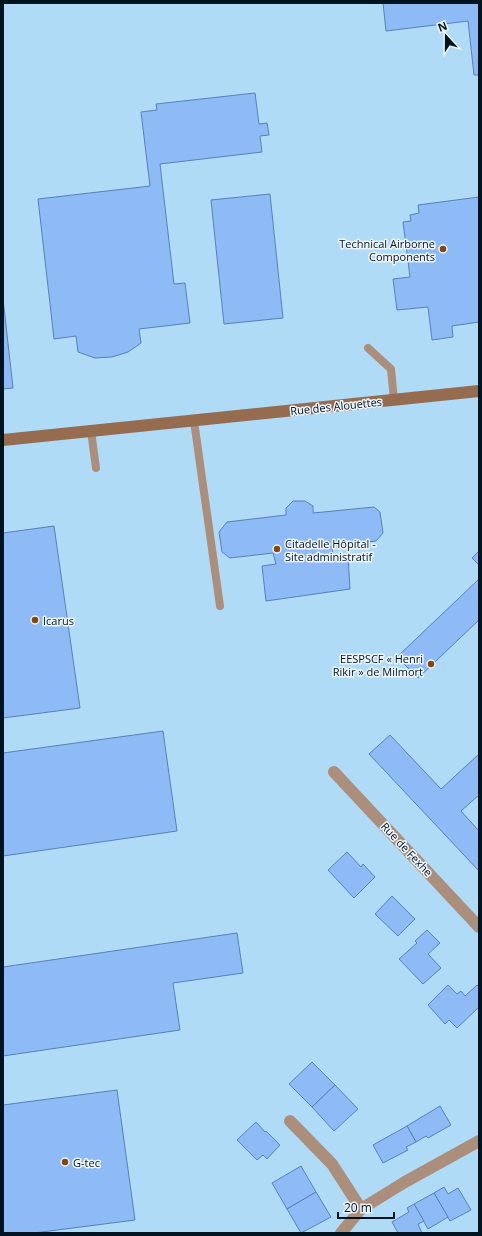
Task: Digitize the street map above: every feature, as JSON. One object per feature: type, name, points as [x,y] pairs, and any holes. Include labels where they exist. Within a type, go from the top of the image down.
[{"type":"street","name":"Rue des Alouettes","points":[[3,440],[479,391]]},
{"type":"street","name":"Rue de Fexhe","points":[[334,772],[479,927]]},
{"type":"street","points":[[290,1121],[332,1164],[362,1209]]},
{"type":"street","points":[[341,1233],[362,1209],[405,1182],[479,1141]]},
{"type":"lane","points":[[368,348],[391,369],[394,400]]},
{"type":"lane","points":[[194,421],[220,606]]},
{"type":"lane","points":[[91,431],[96,468]]},
{"type":"building","points":[[383,3],[479,3],[479,75],[474,75],[468,21],[386,31]]},
{"type":"building","points":[[255,93],[259,124],[267,123],[269,135],[260,136],[262,152],[160,164],[174,284],[185,283],[190,323],[139,329],[141,343],[128,352],[112,357],[95,358],[78,352],[76,336],[54,339],[38,199],[150,186],[141,112],[157,110],[156,104]]},
{"type":"building","points":[[270,194],[283,318],[224,324],[211,200]]},
{"type":"building","name":"Technical Airborne Components","points":[[479,197],[479,322],[452,326],[453,337],[432,340],[428,307],[397,310],[393,279],[410,277],[403,222],[411,221],[410,215],[419,213],[418,205]]},
{"type":"building","points":[[3,299],[13,388],[3,389]]},
{"type":"building","name":"Citadelle Hôpital - Site administratif","points":[[293,501],[305,501],[313,506],[313,513],[374,507],[380,512],[383,533],[376,541],[332,546],[333,557],[348,556],[350,589],[266,601],[262,566],[276,564],[273,553],[230,558],[222,552],[219,532],[227,522],[286,515],[286,508]]},
{"type":"building","name":"Icarus","points":[[54,526],[80,708],[3,718],[3,533]]},
{"type":"building","points":[[479,551],[479,565],[472,558]]},
{"type":"building","points":[[479,579],[479,620],[418,678],[397,657]]},
{"type":"building","points":[[163,731],[177,831],[3,856],[3,753]]},
{"type":"building","points":[[390,735],[441,789],[479,754],[479,795],[461,811],[479,831],[479,871],[369,754]]},
{"type":"building","points":[[347,852],[361,867],[363,864],[375,877],[354,898],[328,870]]},
{"type":"building","points":[[392,896],[415,919],[398,936],[375,914]]},
{"type":"building","points":[[427,930],[440,943],[428,954],[441,968],[423,984],[399,959],[417,943],[415,941]]},
{"type":"building","points":[[237,933],[243,973],[173,983],[180,1030],[3,1056],[3,967]]},
{"type":"building","points":[[448,985],[457,994],[461,991],[465,996],[477,985],[479,987],[479,1007],[457,1028],[449,1020],[445,1024],[428,1005]]},
{"type":"building","points":[[312,1062],[335,1085],[312,1107],[289,1084]]},
{"type":"building","points":[[335,1085],[358,1109],[334,1131],[312,1107]]},
{"type":"building","name":"G-tec","points":[[117,1090],[135,1220],[34,1233],[3,1233],[3,1105]]},
{"type":"building","points":[[440,1106],[451,1125],[428,1138],[426,1136],[416,1142],[407,1126]]},
{"type":"building","points":[[256,1122],[280,1145],[267,1159],[263,1155],[257,1160],[237,1140]]},
{"type":"building","points":[[407,1126],[416,1142],[406,1147],[408,1150],[383,1163],[373,1145]]},
{"type":"building","points":[[301,1166],[316,1192],[287,1209],[272,1183]]},
{"type":"building","points":[[444,1187],[448,1194],[458,1188],[471,1210],[450,1221],[434,1193]]},
{"type":"building","points":[[316,1192],[331,1217],[301,1233],[287,1209]]},
{"type":"building","points":[[434,1193],[448,1217],[428,1229],[414,1204]]},
{"type":"building","points":[[414,1204],[424,1221],[418,1224],[422,1233],[398,1233],[392,1222],[409,1212],[407,1208]]},
{"type":"place","name":"Technical Airborne Components","points":[[443,249]]},
{"type":"place","name":"Citadelle Hôpital - Site administratif","points":[[277,549]]},
{"type":"place","name":"Icarus","points":[[35,620]]},
{"type":"place","name":"EESPSCF « Henri Rikir » de Milmort","points":[[431,664]]},
{"type":"place","name":"G-tec","points":[[65,1162]]}]
